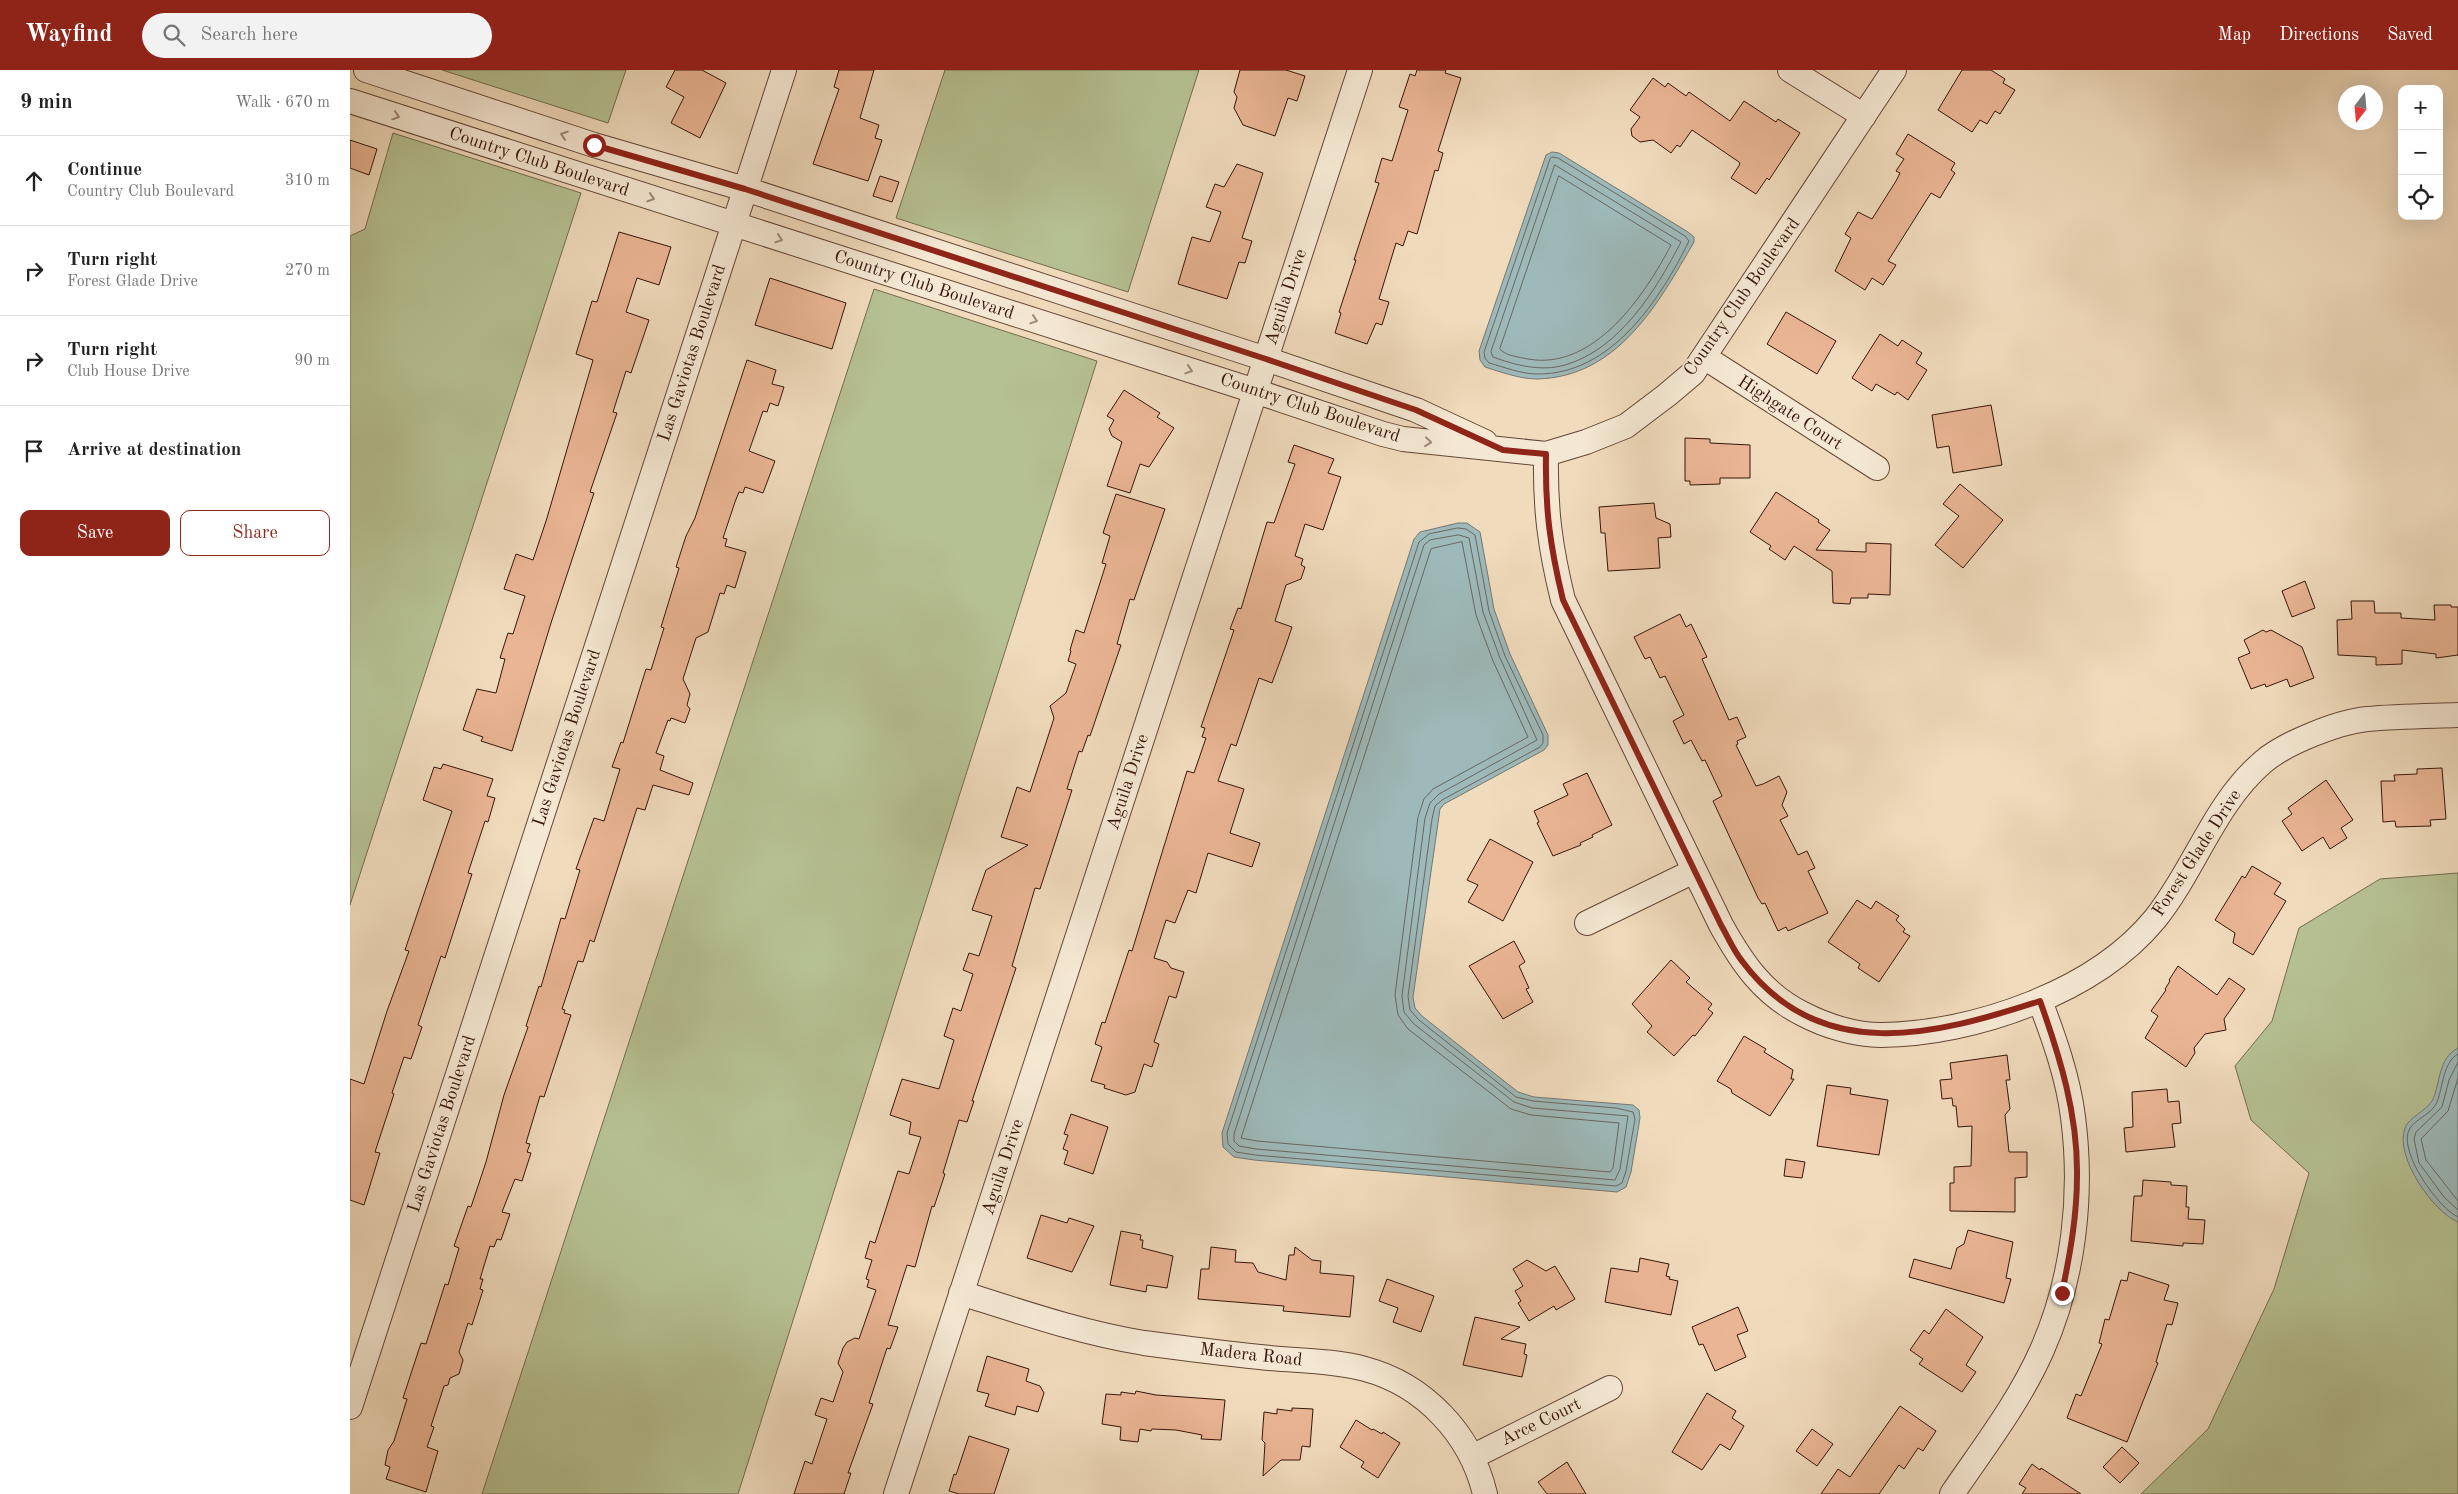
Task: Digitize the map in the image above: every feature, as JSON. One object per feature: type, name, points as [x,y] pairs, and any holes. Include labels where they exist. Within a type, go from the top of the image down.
[{"type":"street","name":"Country Club Boulevard","points":[[366,70],[594,145],[745,189],[1266,359],[1416,410],[1503,450]]},
{"type":"street","name":"Las Gaviotas Boulevard","points":[[350,1407],[784,70]]},
{"type":"street","name":"Aguila Drive","points":[[896,1494],[1360,70]]},
{"type":"street","points":[[1790,70],[1864,116]]},
{"type":"street","name":"Country Club Boulevard","points":[[350,101],[1404,439],[1546,454],[1586,442],[1626,426],[1694,373],[1894,70]]},
{"type":"street","name":"Highgate Court","points":[[1704,357],[1877,468]]},
{"type":"street","name":"Forest Glade Drive","points":[[1546,454],[1545,503],[1550,543],[1563,600],[1694,871],[1741,961],[1768,991],[1802,1014],[1840,1029],[1879,1035],[1920,1032],[1981,1020],[2040,1001],[2081,979],[2120,952],[2154,919],[2233,792],[2263,762],[2291,744],[2323,731],[2365,719],[2458,715]]},
{"type":"street","points":[[1587,923],[1694,871]]},
{"type":"street","points":[[1952,1494],[2014,1403],[2043,1350],[2062,1293],[2073,1235],[2078,1175],[2073,1116],[2060,1057],[2040,1001]]},
{"type":"street","name":"Madera Road","points":[[961,1293],[1055,1323],[1142,1342],[1261,1357],[1322,1362],[1365,1369],[1408,1387],[1444,1416],[1472,1456],[1486,1494]]},
{"type":"street","name":"Arce Court","points":[[1472,1456],[1610,1388]]},
{"type":"green space","points":[[442,70],[626,70],[608,123]]},
{"type":"green space","points":[[945,70],[1199,70],[1128,292],[896,218]]},
{"type":"green space","points":[[393,133],[581,193],[350,905],[350,236],[365,229]]},
{"type":"green space","points":[[874,289],[1097,361],[738,1494],[482,1494]]},
{"type":"green space","points":[[2458,873],[2458,1494],[2141,1494],[2208,1429],[2274,1289],[2309,1173],[2251,1120],[2235,1066],[2272,1021],[2299,928],[2380,879]]},
{"type":"water","points":[[1552,152],[1559,153],[1688,232],[1694,237],[1694,242],[1650,312],[1613,351],[1591,365],[1566,375],[1531,379],[1485,367],[1480,360],[1479,351],[1546,155]]},
{"type":"water","points":[[1458,523],[1467,523],[1480,532],[1494,609],[1510,654],[1548,735],[1548,745],[1544,750],[1444,804],[1440,809],[1413,997],[1415,1008],[1422,1016],[1518,1092],[1534,1097],[1633,1105],[1639,1110],[1640,1118],[1631,1172],[1626,1187],[1617,1192],[1254,1160],[1234,1157],[1223,1147],[1222,1133],[1414,539],[1420,532]]},
{"type":"water","points":[[2458,1048],[2458,1222],[2438,1207],[2418,1182],[2405,1153],[2403,1140],[2407,1124],[2432,1101],[2443,1065],[2451,1053]]},
{"type":"building","points":[[675,70],[702,70],[726,83],[700,138],[671,123],[684,97],[666,87]]},
{"type":"building","points":[[839,70],[874,70],[860,118],[879,125],[875,138],[882,140],[868,181],[813,164],[839,89],[834,87]]},
{"type":"building","points":[[1240,70],[1286,70],[1305,76],[1297,101],[1288,98],[1275,136],[1243,125],[1234,108],[1237,97],[1234,92]]},
{"type":"building","points":[[1417,70],[1446,70],[1445,73],[1461,78],[1438,151],[1443,153],[1438,171],[1435,170],[1417,234],[1408,231],[1403,246],[1396,243],[1379,299],[1389,302],[1382,325],[1376,323],[1367,344],[1335,333],[1341,313],[1339,312],[1356,260],[1354,260],[1379,183],[1375,182],[1382,158],[1392,161],[1408,110],[1399,107],[1410,74],[1415,76]]},
{"type":"building","points":[[1962,70],[1991,70],[2005,79],[2003,83],[2015,90],[2000,114],[1995,111],[1987,124],[1980,120],[1972,132],[1938,110]]},
{"type":"building","points":[[1653,78],[1665,87],[1668,83],[1686,96],[1689,92],[1730,121],[1744,101],[1776,122],[1778,119],[1800,133],[1769,180],[1767,178],[1756,194],[1731,178],[1740,164],[1739,162],[1692,130],[1680,147],[1677,145],[1671,153],[1653,140],[1640,142],[1632,136],[1631,129],[1640,117],[1630,110]]},
{"type":"building","points":[[1908,134],[1955,163],[1951,170],[1955,173],[1940,198],[1931,193],[1888,261],[1896,265],[1883,285],[1872,278],[1865,290],[1835,271],[1851,238],[1845,234],[1858,212],[1872,219],[1896,181],[1900,173],[1896,171],[1904,159],[1896,154]]},
{"type":"building","points":[[350,140],[377,149],[369,175],[350,168]]},
{"type":"building","points":[[1237,164],[1263,173],[1242,238],[1252,241],[1245,263],[1239,262],[1227,299],[1178,284],[1192,237],[1210,242],[1221,212],[1206,207],[1215,184],[1224,187]]},
{"type":"building","points":[[880,176],[899,182],[892,202],[873,196]]},
{"type":"building","points":[[619,232],[671,247],[659,285],[637,278],[626,312],[649,320],[631,373],[626,371],[613,412],[617,413],[590,492],[594,493],[551,623],[512,751],[481,741],[483,737],[463,730],[477,689],[496,693],[505,659],[500,658],[508,633],[513,634],[525,596],[504,589],[516,554],[533,560],[547,518],[593,360],[576,354],[592,301],[597,302]]},
{"type":"building","points":[[770,278],[846,303],[832,349],[755,325]]},
{"type":"building","points":[[1786,312],[1836,341],[1817,374],[1767,344]]},
{"type":"building","points":[[1880,334],[1898,346],[1902,340],[1922,353],[1916,363],[1927,370],[1908,400],[1897,392],[1895,395],[1876,384],[1872,391],[1852,378]]},
{"type":"building","points":[[747,360],[776,370],[772,384],[784,387],[778,406],[770,403],[767,412],[763,411],[749,451],[775,461],[763,493],[745,487],[743,493],[739,492],[723,538],[727,539],[725,546],[746,552],[735,588],[727,585],[724,594],[720,593],[708,632],[696,638],[683,679],[690,694],[687,705],[690,709],[685,723],[671,718],[670,721],[668,720],[656,753],[664,756],[660,770],[693,783],[689,795],[653,785],[645,810],[637,808],[594,942],[590,940],[583,962],[578,961],[562,1009],[565,1010],[564,1013],[571,1015],[544,1097],[540,1096],[526,1143],[530,1144],[527,1152],[531,1153],[522,1181],[515,1179],[502,1212],[510,1214],[501,1240],[497,1239],[494,1247],[490,1246],[480,1279],[483,1279],[480,1289],[483,1290],[472,1325],[468,1323],[459,1352],[463,1360],[459,1374],[450,1378],[448,1385],[444,1386],[431,1426],[434,1427],[427,1447],[438,1451],[426,1492],[386,1479],[390,1467],[385,1465],[388,1450],[394,1441],[407,1399],[403,1398],[421,1343],[426,1344],[445,1284],[448,1285],[459,1248],[454,1246],[468,1206],[471,1207],[486,1162],[504,1095],[528,1027],[526,1026],[539,986],[541,987],[561,918],[565,919],[580,870],[576,869],[594,818],[604,821],[620,769],[612,767],[621,742],[623,743],[646,669],[651,670],[664,628],[661,627],[679,568],[676,567],[686,536],[695,518]]},
{"type":"building","points":[[1124,390],[1160,413],[1157,417],[1174,428],[1149,467],[1140,464],[1130,493],[1107,486],[1122,442],[1112,436],[1109,429],[1114,420],[1107,416]]},
{"type":"building","points":[[1991,405],[2002,465],[1953,473],[1949,446],[1937,448],[1932,415]]},
{"type":"building","points":[[1685,438],[1710,439],[1710,443],[1750,445],[1750,478],[1720,478],[1720,484],[1690,485],[1690,481],[1685,481]]},
{"type":"building","points":[[1294,445],[1334,459],[1328,473],[1341,477],[1323,530],[1305,524],[1295,556],[1303,559],[1301,565],[1305,567],[1301,579],[1286,585],[1275,621],[1292,627],[1286,645],[1272,683],[1259,678],[1236,746],[1231,744],[1218,781],[1244,789],[1230,833],[1260,843],[1252,867],[1208,853],[1196,893],[1188,890],[1175,923],[1166,920],[1154,958],[1167,962],[1171,968],[1184,972],[1176,998],[1169,996],[1154,1042],[1159,1044],[1152,1067],[1144,1064],[1135,1092],[1126,1095],[1104,1088],[1105,1085],[1091,1081],[1102,1047],[1095,1044],[1102,1022],[1105,1023],[1129,950],[1132,951],[1187,771],[1194,773],[1206,738],[1202,737],[1205,728],[1201,727],[1234,630],[1230,629],[1238,608],[1241,609],[1267,522],[1274,523],[1295,464],[1288,462]]},
{"type":"building","points":[[1960,484],[2003,520],[1963,568],[1935,545],[1959,516],[1943,504]]},
{"type":"building","points":[[1776,492],[1819,520],[1818,522],[1830,530],[1816,550],[1866,552],[1866,543],[1891,544],[1890,595],[1868,594],[1868,598],[1851,598],[1850,604],[1833,603],[1832,571],[1794,546],[1785,560],[1769,549],[1771,546],[1750,532]]},
{"type":"building","points":[[1116,494],[1165,509],[1134,600],[1130,599],[1117,644],[1121,645],[1090,736],[1088,735],[1082,752],[1079,751],[1067,789],[1072,790],[1040,889],[1035,888],[1012,966],[1016,968],[972,1101],[974,1101],[967,1122],[959,1120],[943,1173],[945,1174],[934,1207],[932,1206],[915,1267],[907,1265],[888,1325],[898,1327],[890,1349],[887,1348],[869,1403],[873,1404],[848,1473],[851,1473],[844,1494],[794,1494],[805,1461],[812,1464],[827,1419],[815,1415],[821,1398],[833,1402],[843,1372],[838,1363],[843,1348],[847,1342],[855,1338],[859,1339],[876,1290],[867,1287],[869,1280],[866,1279],[872,1260],[865,1258],[870,1241],[875,1243],[898,1171],[909,1174],[921,1137],[909,1134],[911,1122],[890,1115],[902,1079],[939,1089],[954,1040],[944,1036],[953,1008],[961,1011],[973,974],[963,970],[969,953],[979,956],[992,916],[972,910],[986,870],[1028,845],[1001,837],[1017,787],[1030,792],[1054,718],[1050,706],[1066,693],[1076,664],[1068,661],[1070,650],[1076,630],[1084,633],[1106,564],[1102,563],[1110,536],[1103,533]]},
{"type":"building","points":[[1654,503],[1656,518],[1670,524],[1671,537],[1658,538],[1660,568],[1608,571],[1605,533],[1601,533],[1599,507]]},
{"type":"building","points":[[2305,581],[2315,608],[2292,617],[2282,591]]},
{"type":"building","points":[[2351,601],[2374,601],[2375,613],[2401,613],[2401,618],[2435,620],[2434,605],[2458,607],[2458,655],[2436,658],[2436,654],[2402,650],[2402,664],[2376,665],[2376,657],[2338,655],[2337,620],[2352,619]]},
{"type":"building","points":[[1680,614],[1686,627],[1691,624],[1707,657],[1702,659],[1729,720],[1737,717],[1746,737],[1737,741],[1738,744],[1736,745],[1756,786],[1779,776],[1787,792],[1782,805],[1788,816],[1780,820],[1798,855],[1807,851],[1815,868],[1808,871],[1828,913],[1788,931],[1786,927],[1778,931],[1765,903],[1762,904],[1758,898],[1713,801],[1722,796],[1705,760],[1702,761],[1691,740],[1684,744],[1673,721],[1684,715],[1665,676],[1660,678],[1650,657],[1645,659],[1634,637]]},
{"type":"building","points":[[2263,630],[2266,632],[2271,630],[2302,647],[2314,678],[2290,687],[2287,679],[2266,687],[2265,684],[2251,689],[2238,658],[2250,653],[2244,640]]},
{"type":"building","points":[[443,764],[493,779],[487,796],[495,798],[488,822],[485,821],[468,873],[472,874],[445,958],[441,956],[418,1025],[422,1027],[411,1059],[404,1057],[392,1093],[394,1094],[375,1152],[380,1153],[364,1205],[350,1200],[350,1079],[364,1084],[387,1011],[409,951],[405,950],[452,811],[423,800],[434,767],[441,769]]},
{"type":"building","points":[[2442,768],[2446,819],[2430,820],[2431,826],[2396,827],[2395,821],[2383,822],[2381,781],[2395,781],[2394,775],[2417,774],[2417,769]]},
{"type":"building","points":[[1587,773],[1612,825],[1592,835],[1593,837],[1580,843],[1581,845],[1553,856],[1537,823],[1539,822],[1534,811],[1568,795],[1563,784]]},
{"type":"building","points":[[2326,780],[2353,820],[2341,828],[2347,838],[2330,849],[2323,837],[2302,851],[2282,821],[2292,814],[2288,808]]},
{"type":"building","points":[[1490,839],[1533,862],[1503,921],[1468,902],[1478,885],[1467,880]]},
{"type":"building","points":[[2252,866],[2281,883],[2274,894],[2286,901],[2253,955],[2233,943],[2235,933],[2215,920],[2242,876],[2245,878]]},
{"type":"building","points":[[1857,900],[1871,909],[1876,901],[1899,916],[1896,920],[1905,929],[1903,932],[1910,936],[1879,982],[1858,968],[1860,964],[1828,942]]},
{"type":"building","points":[[1514,941],[1525,962],[1519,966],[1529,988],[1526,989],[1533,1002],[1503,1019],[1469,966]]},
{"type":"building","points":[[1671,960],[1690,978],[1686,982],[1712,1004],[1708,1009],[1713,1013],[1695,1036],[1693,1035],[1674,1056],[1647,1032],[1652,1026],[1632,1004]]},
{"type":"building","points":[[2178,966],[2217,995],[2229,978],[2245,989],[2224,1019],[2226,1030],[2205,1034],[2194,1048],[2195,1053],[2186,1067],[2145,1038],[2158,1016],[2151,1011],[2166,990],[2169,980]]},
{"type":"building","points":[[1744,1036],[1766,1049],[1764,1052],[1793,1070],[1791,1079],[1794,1079],[1770,1116],[1732,1093],[1731,1089],[1717,1081]]},
{"type":"building","points":[[2007,1055],[2010,1080],[2006,1080],[2010,1109],[2005,1115],[2009,1152],[2027,1152],[2027,1177],[2015,1178],[2015,1212],[1950,1211],[1950,1183],[1954,1183],[1954,1167],[1971,1166],[1972,1126],[1958,1127],[1956,1106],[1953,1106],[1952,1098],[1942,1099],[1940,1080],[1952,1079],[1950,1063]]},
{"type":"building","points":[[1827,1085],[1851,1088],[1850,1094],[1888,1100],[1879,1155],[1817,1146]]},
{"type":"building","points":[[2167,1089],[2168,1102],[2179,1101],[2181,1123],[2172,1124],[2175,1147],[2126,1152],[2124,1128],[2133,1127],[2132,1092]]},
{"type":"building","points":[[1071,1114],[1108,1127],[1093,1174],[1064,1164],[1068,1151],[1063,1149],[1068,1135],[1064,1134]]},
{"type":"building","points":[[1786,1159],[1805,1162],[1802,1178],[1784,1176]]},
{"type":"building","points":[[2143,1180],[2171,1182],[2171,1185],[2187,1186],[2186,1207],[2189,1207],[2188,1219],[2205,1220],[2203,1244],[2183,1243],[2183,1246],[2131,1241],[2134,1196],[2142,1196]]},
{"type":"building","points":[[1041,1215],[1067,1223],[1069,1218],[1094,1226],[1072,1272],[1027,1258]]},
{"type":"building","points":[[1968,1230],[2013,1242],[2006,1278],[2011,1279],[2004,1303],[1909,1277],[1914,1259],[1951,1269],[1957,1248],[1964,1244]]},
{"type":"building","points":[[1121,1231],[1141,1235],[1140,1240],[1143,1240],[1142,1248],[1173,1256],[1167,1288],[1147,1285],[1146,1292],[1110,1285]]},
{"type":"building","points":[[1211,1247],[1236,1250],[1235,1262],[1253,1263],[1258,1272],[1286,1280],[1289,1255],[1294,1255],[1295,1247],[1312,1260],[1321,1261],[1320,1273],[1354,1276],[1350,1317],[1283,1311],[1284,1306],[1198,1299],[1201,1269],[1209,1269]]},
{"type":"building","points":[[1640,1258],[1669,1264],[1666,1276],[1670,1277],[1669,1279],[1678,1281],[1671,1315],[1605,1302],[1611,1268],[1638,1272]]},
{"type":"building","points":[[1527,1260],[1546,1271],[1555,1266],[1575,1299],[1556,1310],[1554,1306],[1529,1321],[1518,1303],[1521,1301],[1515,1291],[1523,1286],[1513,1269]]},
{"type":"building","points":[[2129,1272],[2169,1285],[2164,1300],[2178,1303],[2172,1325],[2167,1324],[2156,1362],[2158,1363],[2127,1442],[2067,1418],[2076,1394],[2081,1396],[2102,1344],[2099,1343],[2105,1319],[2109,1320],[2121,1280],[2127,1281]]},
{"type":"building","points":[[1387,1279],[1434,1296],[1421,1332],[1393,1322],[1398,1308],[1379,1301]]},
{"type":"building","points":[[1738,1307],[1748,1331],[1737,1335],[1746,1357],[1715,1371],[1703,1344],[1699,1345],[1692,1327]]},
{"type":"building","points":[[1946,1309],[1983,1337],[1966,1365],[1976,1372],[1962,1392],[1919,1364],[1923,1359],[1910,1350],[1924,1330],[1929,1334]]},
{"type":"building","points":[[1475,1317],[1520,1327],[1501,1339],[1526,1344],[1524,1354],[1527,1355],[1522,1377],[1463,1365]]},
{"type":"building","points":[[987,1356],[1029,1369],[1026,1381],[1040,1386],[1044,1393],[1038,1412],[1017,1406],[1015,1415],[985,1406],[989,1394],[977,1391]]},
{"type":"building","points":[[1136,1391],[1156,1395],[1225,1400],[1221,1440],[1201,1439],[1202,1435],[1176,1430],[1152,1429],[1151,1431],[1140,1429],[1138,1442],[1120,1440],[1121,1427],[1102,1424],[1106,1394],[1121,1395],[1121,1392],[1135,1394]]},
{"type":"building","points":[[1707,1393],[1736,1411],[1732,1418],[1744,1426],[1730,1450],[1720,1444],[1702,1470],[1672,1452]]},
{"type":"building","points":[[1900,1406],[1936,1431],[1923,1451],[1918,1448],[1904,1469],[1899,1465],[1879,1494],[1821,1494],[1838,1469],[1850,1477]]},
{"type":"building","points":[[1292,1408],[1313,1409],[1310,1447],[1302,1446],[1300,1460],[1281,1460],[1263,1476],[1265,1443],[1262,1440],[1264,1412],[1277,1414],[1277,1409],[1292,1411]]},
{"type":"building","points":[[1356,1420],[1372,1430],[1382,1434],[1383,1432],[1400,1443],[1378,1478],[1361,1467],[1364,1462],[1340,1447]]},
{"type":"building","points":[[1812,1429],[1833,1444],[1817,1466],[1796,1451]]},
{"type":"building","points":[[969,1436],[1009,1449],[994,1494],[959,1494],[949,1491]]},
{"type":"building","points":[[2122,1447],[2139,1463],[2120,1483],[2103,1467]]},
{"type":"building","points":[[1567,1462],[1586,1494],[1547,1494],[1538,1482]]},
{"type":"building","points":[[2032,1464],[2081,1494],[2022,1494],[2026,1488],[2019,1484]]},
{"type":"route","points":[[594,145],[745,189],[1266,359],[1416,410],[1503,450],[1546,454],[1545,503],[1551,552],[1563,600],[1583,646],[1721,925],[1741,961],[1768,991],[1802,1014],[1840,1029],[1879,1035],[1920,1032],[1981,1020],[2040,1001],[2060,1057],[2073,1116],[2078,1175],[2073,1235],[2062,1293]]}]
